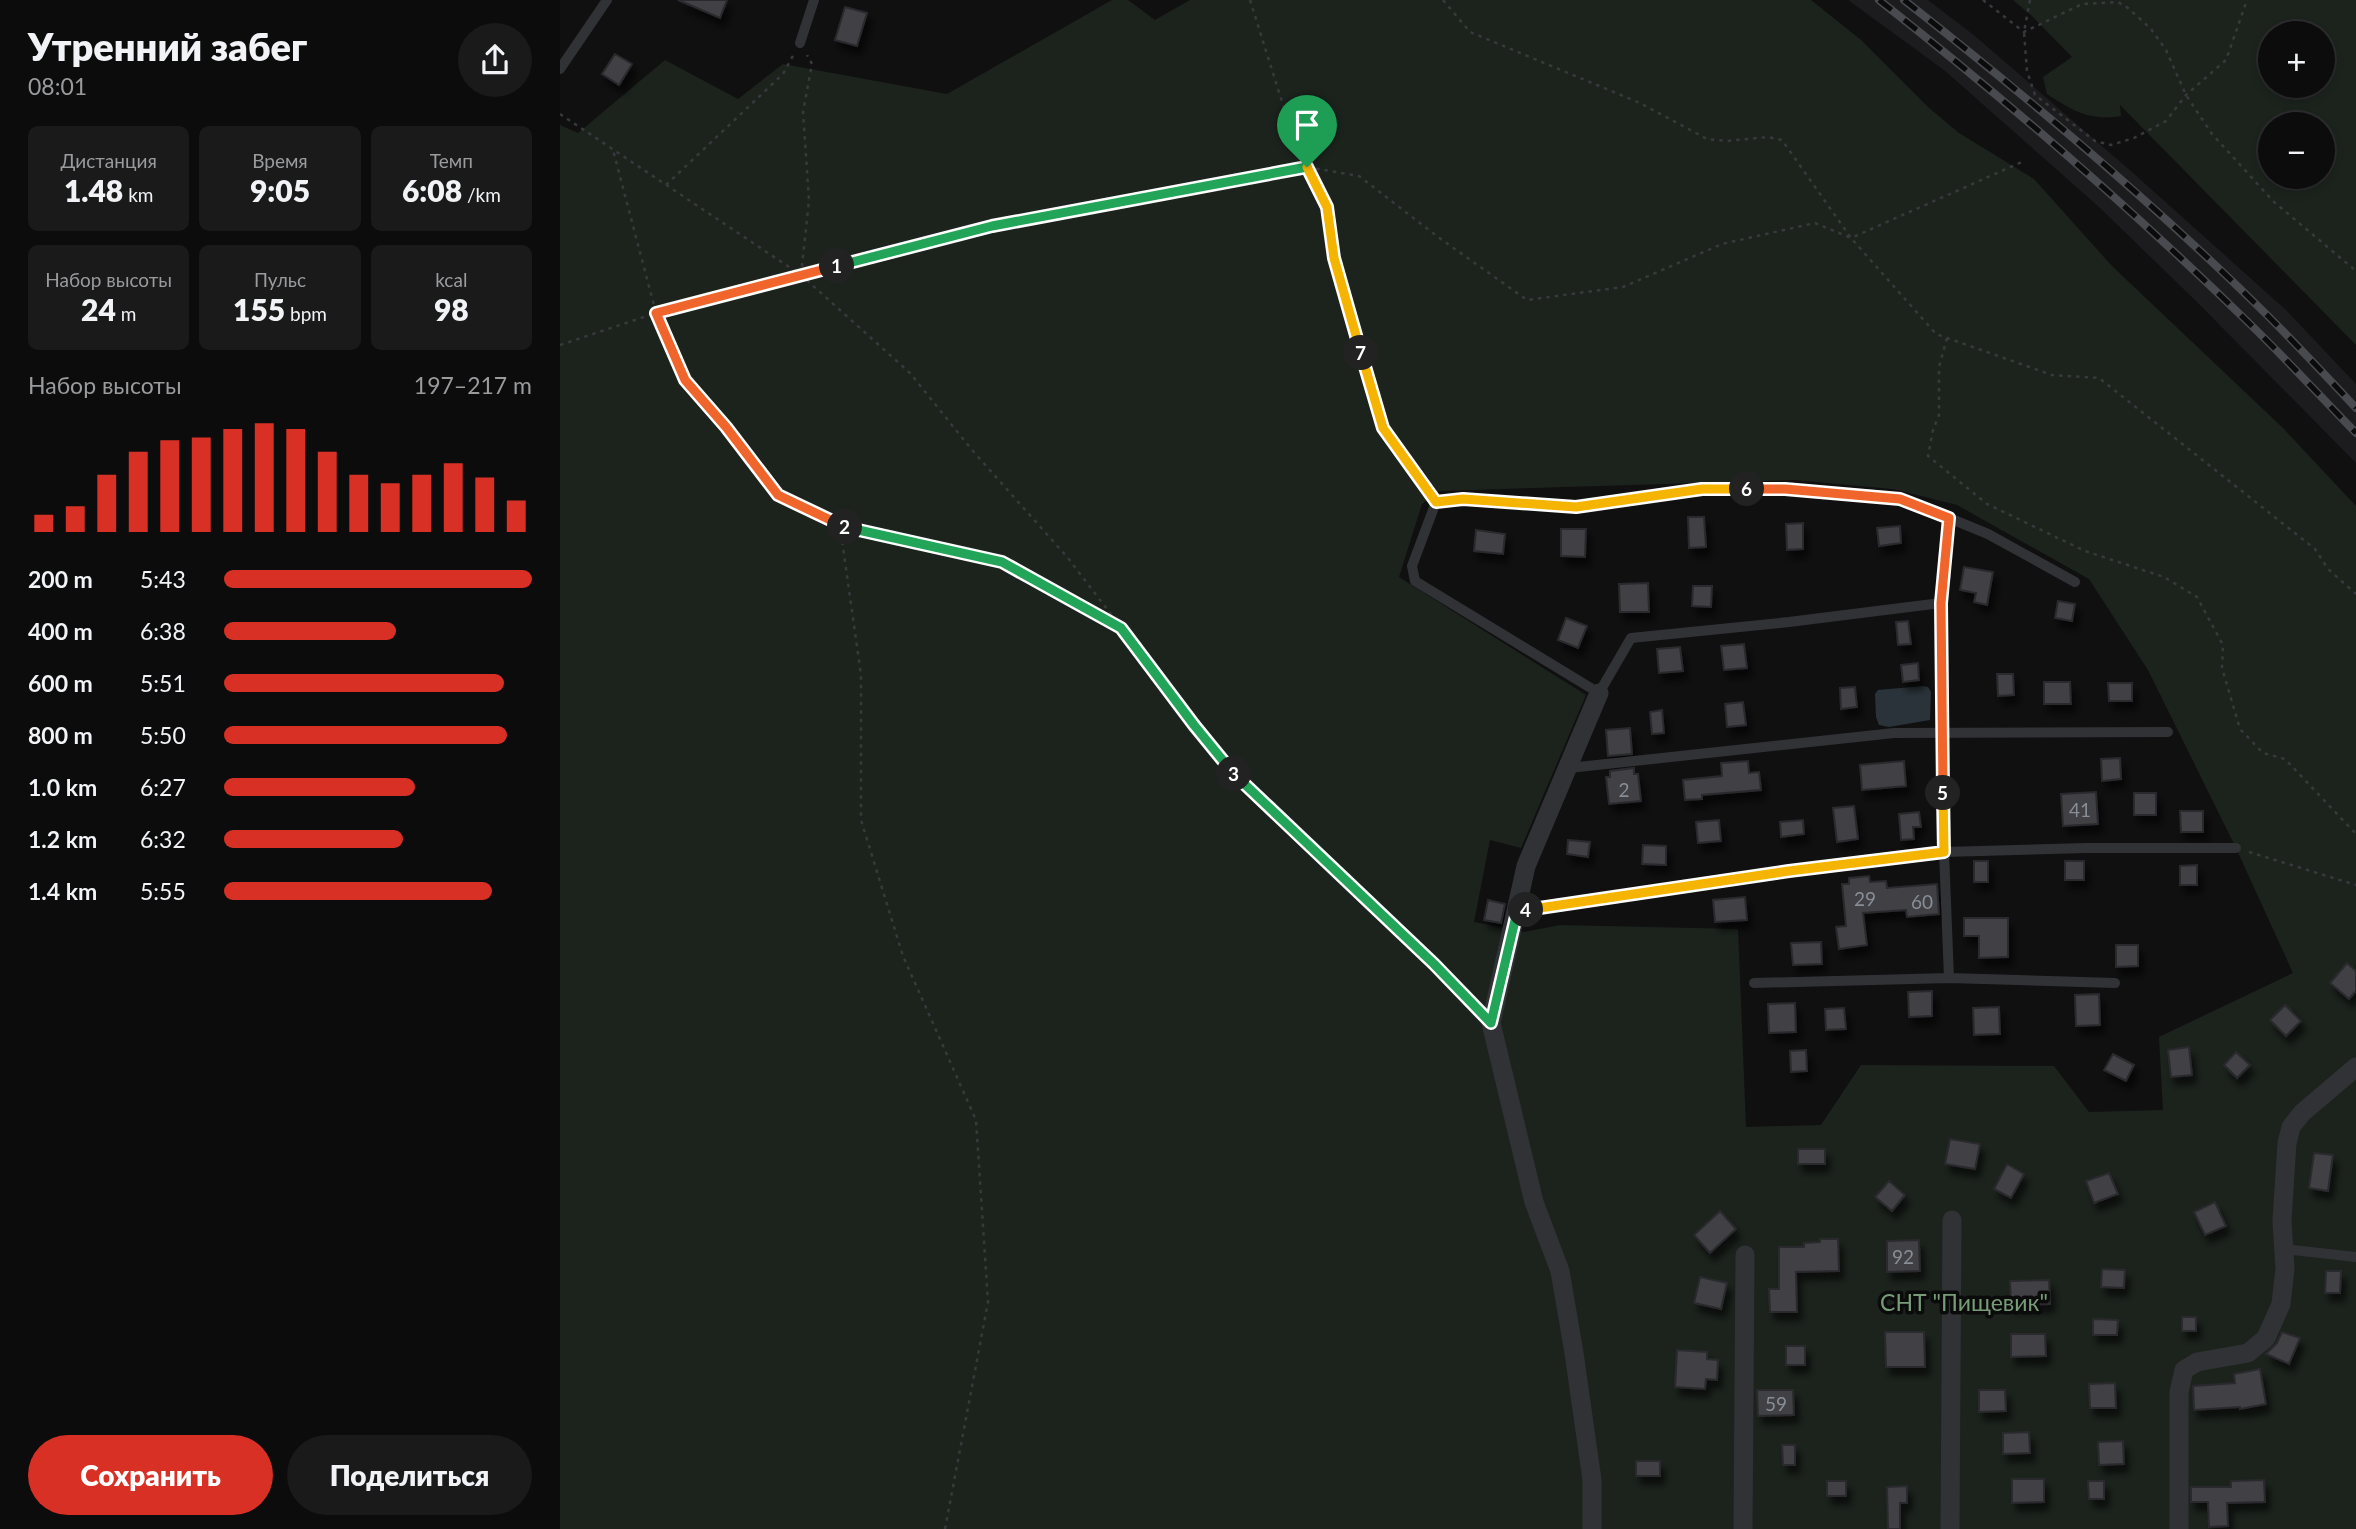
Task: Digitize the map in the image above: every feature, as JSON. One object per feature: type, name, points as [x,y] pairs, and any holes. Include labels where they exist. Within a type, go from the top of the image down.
[{"type":"street","points":[[1592,1529],[1592,1480],[1560,1271],[1534,1202],[1491,1023],[1526,866],[1599,693]]},
{"type":"street","points":[[2179,1529],[2179,1392],[2184,1370],[2197,1363],[2248,1353],[2266,1338],[2281,1304],[2286,1269],[2282,1220],[2287,1143],[2291,1127],[2302,1113],[2356,1066]]},
{"type":"street","points":[[1950,1529],[1952,1220]]},
{"type":"street","points":[[1743,1529],[1745,1255]]},
{"type":"lane","points":[[560,69],[607,0]]},
{"type":"lane","points":[[800,43],[814,0]]},
{"type":"lane","points":[[1941,603],[1631,638],[1599,693],[1415,581],[1412,566],[1436,502],[1463,499],[1576,507],[1702,489],[1785,489],[1900,499],[1988,534],[2075,582]]},
{"type":"lane","points":[[1949,518],[1941,603],[1941,732],[1949,978]]},
{"type":"lane","points":[[1569,768],[1894,733],[2168,732]]},
{"type":"lane","points":[[1517,912],[1789,871],[1944,852],[2236,848]]},
{"type":"lane","points":[[1754,983],[1949,978],[2115,983]]},
{"type":"lane","points":[[2283,1249],[2356,1257]]},
{"type":"path","points":[[1250,0],[1283,105],[1307,167],[1327,207],[1334,258],[1383,428],[1436,502]]},
{"type":"path","points":[[1443,0],[1470,32],[1640,103],[1707,139],[1727,141],[1768,137],[1782,140],[1852,238],[1936,334],[2052,374],[2099,378],[2315,550],[2328,569],[2356,594]]},
{"type":"path","points":[[1983,0],[2024,32]]},
{"type":"path","points":[[2030,0],[2024,32],[2027,71],[2035,95],[2095,141],[2111,145],[2134,138],[2166,121],[2186,95],[2226,60],[2247,0]]},
{"type":"path","points":[[2024,32],[2082,4],[2118,2],[2151,29],[2166,50],[2186,95],[2212,134],[2274,202],[2356,271]]},
{"type":"path","points":[[667,185],[783,74],[800,43]]},
{"type":"path","points":[[800,43],[811,64],[803,112],[809,200],[802,275]]},
{"type":"path","points":[[560,114],[802,275],[910,373],[972,450],[1068,558],[1228,768],[1434,964],[1491,1023]]},
{"type":"path","points":[[613,149],[656,313],[685,380],[726,427],[778,495],[840,526],[1002,562],[1121,628]]},
{"type":"path","points":[[560,345],[656,313],[992,226],[1307,167],[1359,176],[1438,237],[1527,300],[1623,287],[1722,244],[1815,223],[1852,238],[2024,161]]},
{"type":"path","points":[[1947,338],[1939,368],[1939,415],[1928,456],[1987,504],[2085,551],[2164,576],[2197,597],[2223,645],[2222,668],[2240,729],[2263,753],[2285,759],[2356,834]]},
{"type":"path","points":[[840,526],[861,675],[860,820],[903,956],[976,1120],[988,1301],[945,1529]]},
{"type":"path","points":[[2236,848],[2356,885]]},
{"type":"shaded area","points":[[1848,0],[1928,0],[1975,36],[2286,310],[2356,384],[2356,463],[2099,207],[1944,70]]},
{"type":"shaded area","points":[[1928,687],[1931,692],[1930,720],[1889,727],[1879,725],[1875,694],[1878,690]]},
{"type":"green space","name":"СНТ \"Пищевик\"","points":[[1112,0],[1128,0],[1155,20],[1190,0],[1811,0],[1861,40],[1928,107],[1959,133],[2034,179],[2112,266],[2284,429],[2356,506],[2356,1529],[560,1529],[560,125],[578,133],[665,60],[738,99],[783,64],[947,94]],"holes":[[[1794,480],[1893,489],[1957,505],[2089,579],[2148,670],[2236,848],[2293,973],[2159,1037],[2163,1110],[2089,1112],[2054,1066],[1861,1065],[1821,1125],[1746,1127],[1738,929],[1560,925],[1524,932],[1474,922],[1490,840],[1521,848],[1586,695],[1399,577],[1422,504],[1439,491]]]},
{"type":"green space","points":[[2013,0],[2356,0],[2356,345],[2120,105],[2121,116],[2090,116],[2073,110],[2047,94],[2043,77],[2072,57]]},
{"type":"building","points":[[678,0],[727,0],[720,18]]},
{"type":"building","points":[[845,7],[867,13],[857,46],[835,40]]},
{"type":"building","points":[[615,54],[632,64],[619,85],[602,74]]},
{"type":"building","points":[[1688,517],[1704,517],[1706,547],[1689,548]]},
{"type":"building","points":[[1803,523],[1803,549],[1787,550],[1786,524]]},
{"type":"building","points":[[1900,526],[1901,543],[1879,546],[1877,528]]},
{"type":"building","points":[[1561,529],[1586,529],[1585,557],[1561,556]]},
{"type":"building","points":[[1476,530],[1505,534],[1503,554],[1474,551]]},
{"type":"building","points":[[1964,567],[1993,572],[1987,605],[1974,602],[1976,593],[1960,590]]},
{"type":"building","points":[[1648,583],[1649,612],[1620,612],[1619,584]]},
{"type":"building","points":[[1693,586],[1712,586],[1711,607],[1692,606]]},
{"type":"building","points":[[2058,601],[2075,604],[2072,621],[2055,618]]},
{"type":"building","points":[[1566,618],[1587,626],[1578,648],[1558,640]]},
{"type":"building","points":[[1908,621],[1911,644],[1898,645],[1896,622]]},
{"type":"building","points":[[1744,644],[1747,668],[1724,670],[1721,646]]},
{"type":"building","points":[[1680,647],[1683,671],[1659,673],[1657,649]]},
{"type":"building","points":[[1918,663],[1919,680],[1903,682],[1901,665]]},
{"type":"building","points":[[1997,674],[2013,674],[2014,695],[1998,696]]},
{"type":"building","points":[[2044,682],[2070,682],[2071,704],[2044,704]]},
{"type":"building","points":[[2108,683],[2132,683],[2132,701],[2109,701]]},
{"type":"building","points":[[1855,687],[1857,707],[1841,709],[1840,688]]},
{"type":"building","points":[[1743,702],[1746,725],[1727,727],[1725,704]]},
{"type":"building","points":[[1662,710],[1664,733],[1652,734],[1650,712]]},
{"type":"building","points":[[1630,728],[1632,754],[1608,756],[1606,730]]},
{"type":"building","points":[[2120,758],[2121,779],[2102,781],[2101,759]]},
{"type":"building","points":[[1748,761],[1749,773],[1759,772],[1761,790],[1702,795],[1702,799],[1685,800],[1683,780],[1722,776],[1721,763]]},
{"type":"building","points":[[1904,761],[1906,786],[1862,790],[1860,765]]},
{"type":"building","points":[[1634,768],[1634,774],[1638,774],[1641,801],[1609,804],[1606,777],[1610,777],[1610,771]]},
{"type":"building","points":[[2096,792],[2098,824],[2063,826],[2061,794]]},
{"type":"building","points":[[2134,793],[2156,793],[2156,815],[2134,815]]},
{"type":"building","points":[[1854,806],[1858,839],[1837,842],[1833,808]]},
{"type":"building","points":[[2180,811],[2203,811],[2203,832],[2181,832]]},
{"type":"building","points":[[1919,812],[1921,827],[1913,827],[1914,839],[1901,840],[1899,814]]},
{"type":"building","points":[[1719,820],[1721,841],[1698,843],[1696,822]]},
{"type":"building","points":[[1803,820],[1804,834],[1781,837],[1780,822]]},
{"type":"building","points":[[1568,840],[1590,842],[1588,857],[1567,854]]},
{"type":"building","points":[[1643,845],[1666,846],[1666,865],[1642,864]]},
{"type":"building","points":[[1974,861],[1988,861],[1988,882],[1974,882]]},
{"type":"building","points":[[2065,861],[2084,861],[2084,880],[2065,880]]},
{"type":"building","points":[[2197,865],[2197,885],[2180,885],[2180,866]]},
{"type":"building","points":[[1869,876],[1870,882],[1886,881],[1887,888],[1937,884],[1939,914],[1907,917],[1906,910],[1863,913],[1867,945],[1839,949],[1836,927],[1846,926],[1842,884],[1849,884],[1849,878]]},
{"type":"building","points":[[1745,897],[1747,920],[1715,922],[1713,900]]},
{"type":"building","points":[[1488,900],[1505,904],[1501,923],[1484,920]]},
{"type":"building","points":[[1964,918],[2008,918],[2008,957],[1979,958],[1979,936],[1964,936]]},
{"type":"building","points":[[1821,942],[1822,964],[1793,965],[1791,943]]},
{"type":"building","points":[[2116,945],[2138,945],[2138,966],[2116,967]]},
{"type":"building","points":[[2347,963],[2356,971],[2356,991],[2349,999],[2330,983]]},
{"type":"building","points":[[1932,991],[1932,1016],[1909,1017],[1908,992]]},
{"type":"building","points":[[2099,994],[2100,1025],[2076,1026],[2075,995]]},
{"type":"building","points":[[1795,1003],[1796,1032],[1769,1033],[1768,1004]]},
{"type":"building","points":[[2285,1005],[2301,1021],[2286,1036],[2270,1020]]},
{"type":"building","points":[[1999,1007],[2000,1034],[1974,1035],[1973,1008]]},
{"type":"building","points":[[1844,1008],[1846,1029],[1826,1030],[1825,1009]]},
{"type":"building","points":[[2189,1047],[2192,1075],[2171,1077],[2168,1050]]},
{"type":"building","points":[[1806,1050],[1807,1071],[1791,1072],[1790,1051]]},
{"type":"building","points":[[2236,1052],[2250,1065],[2237,1078],[2224,1065]]},
{"type":"building","points":[[2113,1054],[2134,1065],[2126,1081],[2104,1070]]},
{"type":"building","points":[[1950,1139],[1980,1144],[1975,1169],[1945,1164]]},
{"type":"building","points":[[1798,1149],[1825,1149],[1825,1164],[1798,1164]]},
{"type":"building","points":[[2314,1153],[2333,1155],[2328,1191],[2309,1188]]},
{"type":"building","points":[[2007,1164],[2024,1174],[2011,1198],[1994,1189]]},
{"type":"building","points":[[2109,1173],[2118,1194],[2094,1203],[2086,1181]]},
{"type":"building","points":[[1889,1181],[1905,1195],[1892,1211],[1875,1197]]},
{"type":"building","points":[[2215,1202],[2226,1226],[2205,1235],[2194,1212]]},
{"type":"building","points":[[1720,1211],[1736,1229],[1710,1253],[1694,1235]]},
{"type":"building","points":[[1820,1239],[1838,1239],[1839,1271],[1796,1272],[1797,1312],[1770,1312],[1769,1289],[1779,1289],[1779,1247],[1804,1247],[1804,1243],[1820,1242]]},
{"type":"building","points":[[1919,1240],[1920,1271],[1887,1272],[1887,1241]]},
{"type":"building","points":[[2102,1269],[2125,1270],[2124,1288],[2101,1287]]},
{"type":"building","points":[[2326,1271],[2341,1271],[2340,1293],[2325,1293]]},
{"type":"building","points":[[1700,1277],[1727,1283],[1721,1309],[1694,1303]]},
{"type":"building","points":[[2049,1280],[2050,1304],[2011,1305],[2010,1281]]},
{"type":"building","points":[[2182,1317],[2196,1317],[2196,1331],[2182,1331]]},
{"type":"building","points":[[2093,1319],[2118,1320],[2117,1335],[2093,1335]]},
{"type":"building","points":[[1885,1332],[1924,1332],[1925,1367],[1886,1367]]},
{"type":"building","points":[[2282,1332],[2300,1338],[2289,1364],[2266,1354],[2277,1343]]},
{"type":"building","points":[[2011,1334],[2045,1334],[2046,1356],[2011,1357]]},
{"type":"building","points":[[1786,1346],[1805,1346],[1805,1365],[1786,1365]]},
{"type":"building","points":[[1677,1350],[1707,1352],[1707,1359],[1718,1360],[1717,1380],[1706,1379],[1705,1389],[1675,1387]]},
{"type":"building","points":[[2260,1369],[2266,1404],[2240,1409],[2194,1410],[2193,1386],[2235,1383],[2234,1374]]},
{"type":"building","points":[[2115,1383],[2116,1408],[2090,1408],[2089,1384]]},
{"type":"building","points":[[1757,1390],[1793,1390],[1794,1415],[1758,1416]]},
{"type":"building","points":[[1979,1390],[2005,1390],[2006,1411],[1979,1412]]},
{"type":"building","points":[[2029,1432],[2030,1453],[2003,1454],[2003,1433]]},
{"type":"building","points":[[2123,1441],[2124,1464],[2099,1465],[2098,1442]]},
{"type":"building","points":[[1782,1445],[1795,1445],[1795,1465],[1783,1465]]},
{"type":"building","points":[[1636,1461],[1660,1461],[1660,1476],[1636,1476]]},
{"type":"building","points":[[2012,1479],[2044,1479],[2044,1502],[2012,1503]]},
{"type":"building","points":[[2264,1480],[2265,1502],[2227,1503],[2228,1526],[2209,1527],[2208,1502],[2191,1502],[2191,1487],[2231,1487],[2231,1481]]},
{"type":"building","points":[[1827,1481],[1846,1481],[1846,1496],[1827,1496]]},
{"type":"building","points":[[2088,1481],[2104,1481],[2104,1499],[2089,1499]]},
{"type":"building","points":[[1907,1486],[1907,1503],[1900,1503],[1900,1529],[1888,1529],[1887,1487]]},
{"type":"railway","points":[[1879,0],[1976,78],[2116,199],[2252,326],[2356,433]]},
{"type":"railway","points":[[1904,0],[1998,75],[2136,192],[2268,316],[2356,408]]},
{"type":"route","points":[[1307,167],[1327,207],[1334,258],[1383,428],[1436,502],[1463,499],[1576,507],[1702,489],[1785,489],[1900,499],[1949,518],[1941,603],[1944,852],[1789,871],[1517,912],[1491,1023],[1434,964],[1228,768],[1121,628],[1002,562],[840,526],[778,495],[726,427],[685,380],[656,313],[992,226],[1307,167]]}]
